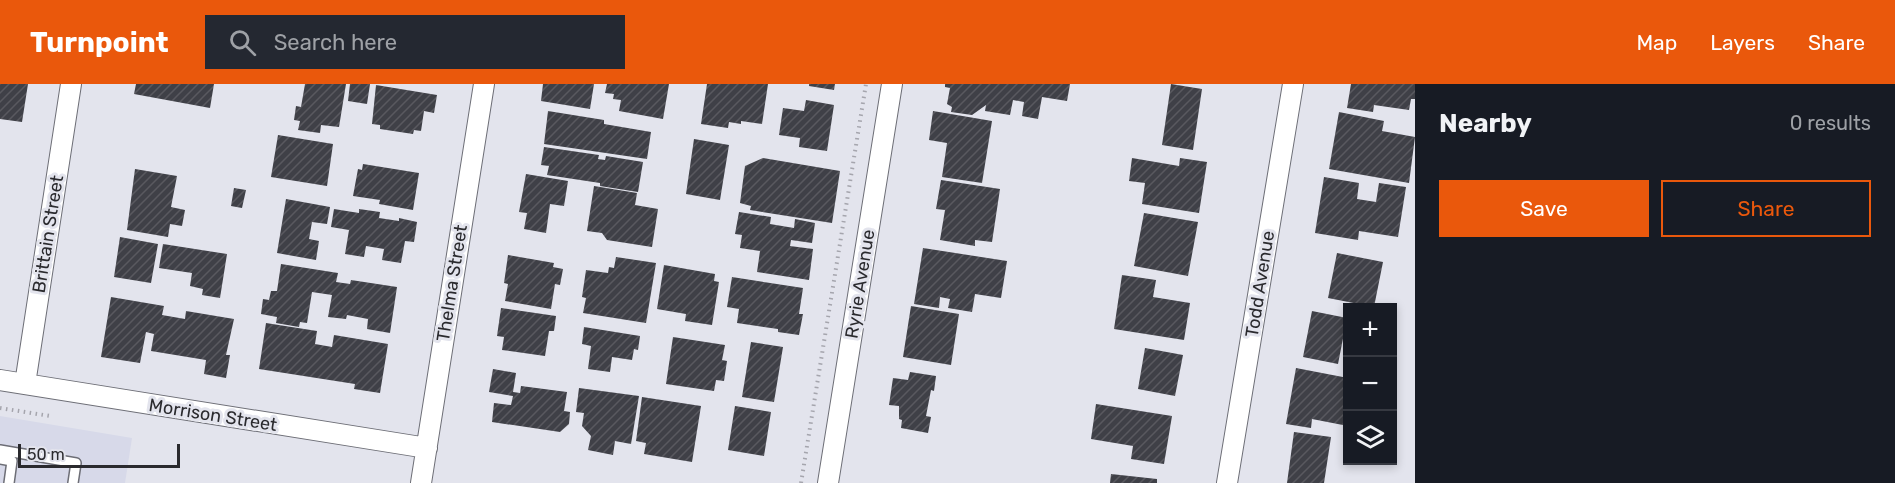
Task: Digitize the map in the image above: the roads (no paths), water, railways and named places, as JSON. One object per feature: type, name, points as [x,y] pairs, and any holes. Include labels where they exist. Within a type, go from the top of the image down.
[{"type":"street","name":"Brittain Street","points":[[25,384],[71,84]]},
{"type":"street","name":"Thelma Street","points":[[421,483],[484,84]]},
{"type":"street","name":"Ryrie Avenue","points":[[828,483],[892,84]]},
{"type":"street","name":"Todd Avenue","points":[[1227,483],[1293,84]]},
{"type":"street","name":"Morrison Street","points":[[0,380],[427,448]]},
{"type":"lane","points":[[0,450],[76,463],[74,483]]},
{"type":"lane","points":[[0,459],[12,461],[9,483]]}]
